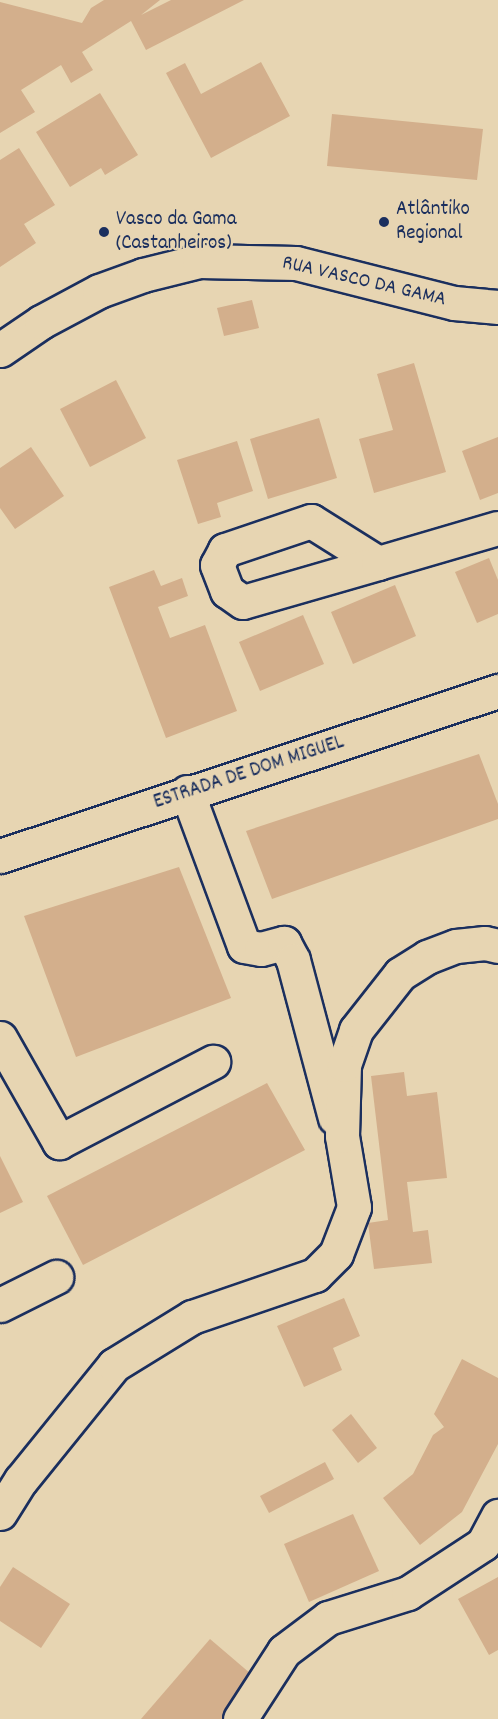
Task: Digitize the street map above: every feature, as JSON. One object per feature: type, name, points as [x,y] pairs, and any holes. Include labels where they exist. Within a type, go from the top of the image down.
[{"type":"street","name":"RUA VASCO DA GAMA","points":[[0,350],[41,322],[99,291],[143,275],[199,261],[297,263],[454,303],[498,307]]},
{"type":"street","points":[[378,563],[498,528]]},
{"type":"street","name":"ESTRADA DE DOM MIGUEL","points":[[0,856],[187,792],[498,691]]},
{"type":"street","points":[[187,792],[243,946],[261,949],[284,943],[293,960],[327,1101],[342,1136]]},
{"type":"street","points":[[0,1513],[21,1480],[114,1365],[192,1317],[315,1275],[336,1254],[354,1207],[342,1136],[344,1065],[356,1030],[400,974],[427,957],[456,946],[485,943],[498,946]]},
{"type":"street","points":[[0,1038],[59,1142],[213,1062]]},
{"type":"street","points":[[0,1305],[56,1277]]},
{"type":"street","points":[[240,1719],[284,1651],[328,1618],[408,1593],[483,1544],[498,1516]]},
{"type":"building","points":[[104,0],[160,0],[141,15],[171,0],[244,0],[146,50],[131,21],[82,52],[93,70],[71,83],[61,65],[21,90],[35,112],[0,133],[0,2],[82,23],[91,8]]},
{"type":"building","points":[[261,62],[290,116],[211,158],[166,73],[185,63],[201,94]]},
{"type":"building","points":[[100,93],[138,155],[105,175],[101,168],[70,187],[36,132]]},
{"type":"building","points":[[332,114],[483,129],[477,180],[327,166]]},
{"type":"building","points":[[19,148],[55,205],[24,224],[36,243],[0,267],[0,160]]},
{"type":"building","points":[[252,300],[259,328],[224,336],[217,308]]},
{"type":"building","points":[[414,363],[446,472],[374,493],[359,439],[393,430],[377,374]]},
{"type":"building","points":[[116,380],[146,438],[90,467],[60,409]]},
{"type":"building","points":[[319,418],[337,478],[268,499],[250,439]]},
{"type":"building","points":[[498,437],[498,493],[480,500],[462,451]]},
{"type":"building","points":[[237,441],[253,491],[217,503],[221,517],[198,524],[177,460]]},
{"type":"building","points":[[31,447],[64,496],[15,529],[0,508],[0,468]]},
{"type":"building","points":[[489,558],[498,580],[498,614],[477,623],[455,572]]},
{"type":"building","points":[[154,570],[161,586],[182,578],[188,596],[158,607],[170,638],[205,625],[237,711],[166,738],[109,587]]},
{"type":"building","points":[[395,585],[416,636],[353,664],[331,612]]},
{"type":"building","points":[[303,615],[324,664],[260,691],[239,642]]},
{"type":"building","points":[[479,754],[498,804],[498,819],[272,899],[246,831]]},
{"type":"building","points":[[179,867],[231,998],[76,1057],[24,916]]},
{"type":"building","points":[[404,1072],[407,1096],[437,1092],[447,1178],[407,1182],[413,1232],[428,1230],[432,1263],[374,1269],[368,1223],[388,1220],[371,1076]]},
{"type":"building","points":[[267,1083],[305,1150],[83,1265],[47,1196]]},
{"type":"building","points":[[0,1156],[23,1202],[0,1213]]},
{"type":"building","points":[[344,1298],[360,1336],[333,1348],[342,1370],[304,1387],[277,1326]]},
{"type":"building","points":[[462,1359],[498,1378],[498,1444],[462,1512],[420,1545],[383,1498],[413,1474],[433,1435],[444,1427],[434,1414]]},
{"type":"building","points":[[351,1414],[377,1448],[358,1463],[332,1430]]},
{"type":"building","points":[[325,1462],[334,1479],[269,1513],[260,1496]]},
{"type":"building","points":[[353,1514],[379,1571],[309,1602],[284,1544]]},
{"type":"building","points":[[13,1567],[70,1604],[41,1648],[0,1621],[0,1587]]},
{"type":"building","points":[[498,1577],[498,1650],[489,1655],[458,1599]]},
{"type":"building","points":[[210,1639],[258,1680],[225,1719],[141,1719]]},
{"type":"place","name":"Atlântiko Regional","points":[[384,222]]},
{"type":"place","name":"Vasco da Gama (Castanheiros)","points":[[104,232]]}]
